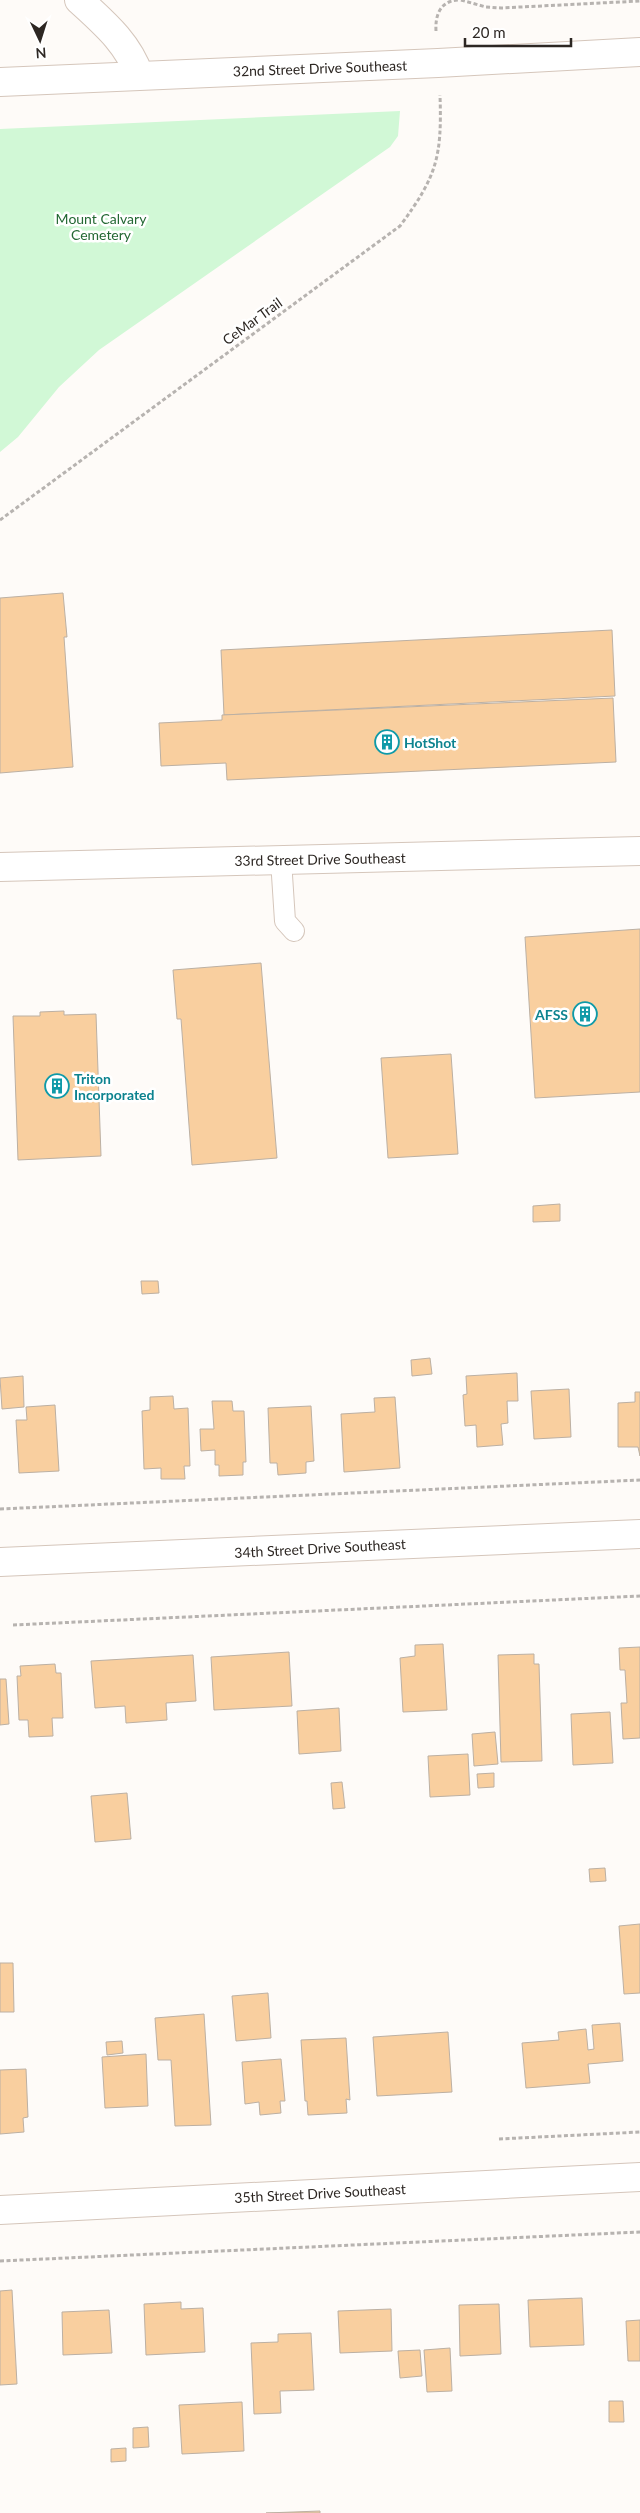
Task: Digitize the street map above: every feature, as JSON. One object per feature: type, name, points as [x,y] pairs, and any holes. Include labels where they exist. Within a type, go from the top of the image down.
[{"type":"street","points":[[79,0],[123,42],[134,59],[139,75]]},
{"type":"street","name":"32nd Street Drive Southeast","points":[[0,82],[428,64],[640,52]]},
{"type":"street","name":"33rd Street Drive Southeast","points":[[0,867],[640,851]]},
{"type":"street","name":"34th Street Drive Southeast","points":[[0,1562],[640,1534]]},
{"type":"street","name":"35th Street Drive Southeast","points":[[0,2210],[640,2177]]},
{"type":"lane","points":[[281,860],[285,921],[294,931]]},
{"type":"path","points":[[436,34],[437,17],[441,8],[451,0],[460,0],[486,8],[640,1]]},
{"type":"path","name":"CeMar Trail","points":[[0,520],[400,226],[424,193],[436,165],[441,128],[440,92]]},
{"type":"path","points":[[0,1509],[640,1480]]},
{"type":"path","points":[[13,1624],[640,1596]]},
{"type":"path","points":[[499,2139],[640,2132]]},
{"type":"path","points":[[0,2261],[640,2232]]},
{"type":"green space","name":"Mount Calvary Cemetery","points":[[400,111],[398,136],[390,147],[99,350],[59,387],[18,437],[0,452],[0,129]]},
{"type":"building","points":[[63,593],[67,637],[64,637],[73,767],[0,773],[0,598]]},
{"type":"building","points":[[612,630],[615,696],[224,715],[221,650]]},
{"type":"building","name":"HotShot","points":[[613,698],[616,762],[227,780],[226,763],[161,766],[159,723],[222,720],[222,715]]},
{"type":"building","name":"AFSS","points":[[640,929],[640,1092],[535,1098],[525,937]]},
{"type":"building","points":[[261,963],[277,1158],[192,1165],[181,1019],[177,1019],[173,970]]},
{"type":"building","name":"Triton Incorporated","points":[[64,1011],[64,1015],[96,1014],[101,1156],[18,1160],[13,1016],[40,1016],[40,1012]]},
{"type":"building","points":[[451,1054],[458,1154],[388,1158],[381,1058]]},
{"type":"building","points":[[560,1204],[560,1221],[533,1222],[533,1206]]},
{"type":"building","points":[[141,1281],[158,1281],[159,1293],[142,1294]]},
{"type":"building","points":[[430,1358],[432,1374],[412,1376],[411,1360]]},
{"type":"building","points":[[517,1373],[518,1401],[507,1401],[508,1423],[501,1424],[503,1445],[477,1447],[476,1425],[465,1426],[463,1395],[467,1394],[466,1376]]},
{"type":"building","points":[[23,1376],[24,1407],[2,1409],[0,1378]]},
{"type":"building","points":[[569,1389],[571,1437],[534,1439],[531,1391]]},
{"type":"building","points":[[635,1392],[640,1392],[640,1456],[638,1447],[618,1447],[618,1403],[635,1402]]},
{"type":"building","points":[[173,1396],[174,1409],[188,1408],[190,1466],[184,1466],[185,1479],[161,1479],[161,1468],[144,1469],[142,1411],[150,1410],[150,1397]]},
{"type":"building","points":[[395,1397],[400,1468],[344,1472],[341,1414],[375,1412],[374,1398]]},
{"type":"building","points":[[212,1401],[232,1401],[233,1411],[244,1411],[246,1462],[243,1462],[243,1475],[219,1476],[219,1465],[215,1465],[215,1450],[201,1451],[200,1429],[214,1429]]},
{"type":"building","points":[[55,1405],[59,1471],[19,1473],[16,1420],[27,1420],[26,1407]]},
{"type":"building","points":[[311,1406],[314,1461],[306,1462],[306,1473],[278,1475],[277,1463],[270,1463],[268,1408]]},
{"type":"building","points":[[443,1644],[447,1710],[403,1712],[400,1658],[415,1656],[415,1645]]},
{"type":"building","points":[[640,1647],[640,1738],[623,1739],[621,1703],[627,1703],[625,1670],[620,1670],[619,1648]]},
{"type":"building","points":[[289,1652],[292,1706],[214,1710],[211,1657]]},
{"type":"building","points":[[534,1654],[534,1664],[539,1664],[542,1761],[501,1762],[498,1655]]},
{"type":"building","points":[[193,1655],[196,1701],[166,1703],[167,1720],[126,1723],[125,1706],[95,1708],[91,1661]]},
{"type":"building","points":[[55,1664],[56,1673],[61,1673],[63,1718],[52,1718],[53,1736],[29,1737],[28,1720],[19,1720],[17,1676],[21,1676],[20,1666]]},
{"type":"building","points":[[0,1679],[6,1679],[9,1724],[0,1725]]},
{"type":"building","points":[[339,1708],[341,1751],[299,1754],[297,1711]]},
{"type":"building","points":[[610,1712],[613,1763],[573,1765],[571,1714]]},
{"type":"building","points":[[495,1732],[498,1764],[474,1766],[472,1734]]},
{"type":"building","points":[[468,1754],[470,1795],[430,1797],[428,1756]]},
{"type":"building","points":[[494,1773],[494,1787],[478,1788],[477,1774]]},
{"type":"building","points":[[342,1782],[345,1808],[333,1809],[331,1783]]},
{"type":"building","points":[[127,1793],[131,1839],[95,1842],[91,1796]]},
{"type":"building","points":[[605,1868],[606,1881],[590,1882],[589,1869]]},
{"type":"building","points":[[640,1924],[640,1993],[624,1994],[619,1926]]},
{"type":"building","points":[[0,1963],[13,1963],[14,2012],[0,2012]]},
{"type":"building","points":[[268,1993],[271,2038],[236,2041],[232,1996]]},
{"type":"building","points":[[204,2014],[211,2125],[175,2126],[171,2060],[158,2060],[155,2018]]},
{"type":"building","points":[[620,2023],[623,2061],[588,2064],[590,2083],[526,2088],[522,2043],[559,2040],[558,2032],[586,2029],[588,2050],[594,2049],[592,2025]]},
{"type":"building","points":[[448,2032],[452,2092],[377,2096],[373,2037]]},
{"type":"building","points":[[346,2038],[350,2100],[346,2099],[347,2113],[308,2115],[307,2101],[305,2101],[301,2040]]},
{"type":"building","points":[[122,2041],[123,2053],[107,2055],[106,2042]]},
{"type":"building","points":[[146,2054],[148,2106],[105,2108],[102,2057]]},
{"type":"building","points":[[281,2059],[285,2101],[280,2101],[281,2113],[260,2115],[259,2102],[245,2104],[242,2062]]},
{"type":"building","points":[[26,2069],[28,2117],[23,2118],[24,2132],[0,2134],[0,2070]]},
{"type":"building","points":[[12,2290],[17,2384],[0,2385],[0,2291]]},
{"type":"building","points":[[582,2298],[584,2345],[530,2347],[528,2300]]},
{"type":"building","points":[[181,2302],[181,2309],[203,2308],[205,2352],[146,2355],[144,2304]]},
{"type":"building","points":[[499,2304],[501,2354],[460,2356],[459,2305]]},
{"type":"building","points":[[391,2309],[392,2351],[340,2353],[338,2311]]},
{"type":"building","points":[[109,2310],[112,2353],[63,2355],[62,2312]]},
{"type":"building","points":[[640,2320],[640,2361],[628,2361],[626,2321]]},
{"type":"building","points":[[311,2333],[314,2390],[280,2391],[281,2413],[254,2414],[251,2343],[278,2342],[278,2334]]},
{"type":"building","points":[[450,2348],[452,2391],[427,2392],[424,2350]]},
{"type":"building","points":[[420,2350],[422,2376],[400,2378],[398,2351]]},
{"type":"building","points":[[609,2401],[623,2401],[624,2422],[609,2422]]},
{"type":"building","points":[[242,2402],[244,2451],[182,2454],[179,2405]]},
{"type":"building","points":[[148,2427],[149,2447],[133,2448],[133,2428]]},
{"type":"building","points":[[126,2448],[126,2461],[111,2462],[111,2449]]},
{"type":"building","points":[[320,2511],[320,2513],[266,2513]]},
{"type":"place","name":"HotShot","points":[[387,742]]},
{"type":"place","name":"AFSS","points":[[585,1014]]},
{"type":"place","name":"Triton Incorporated","points":[[57,1086]]}]
